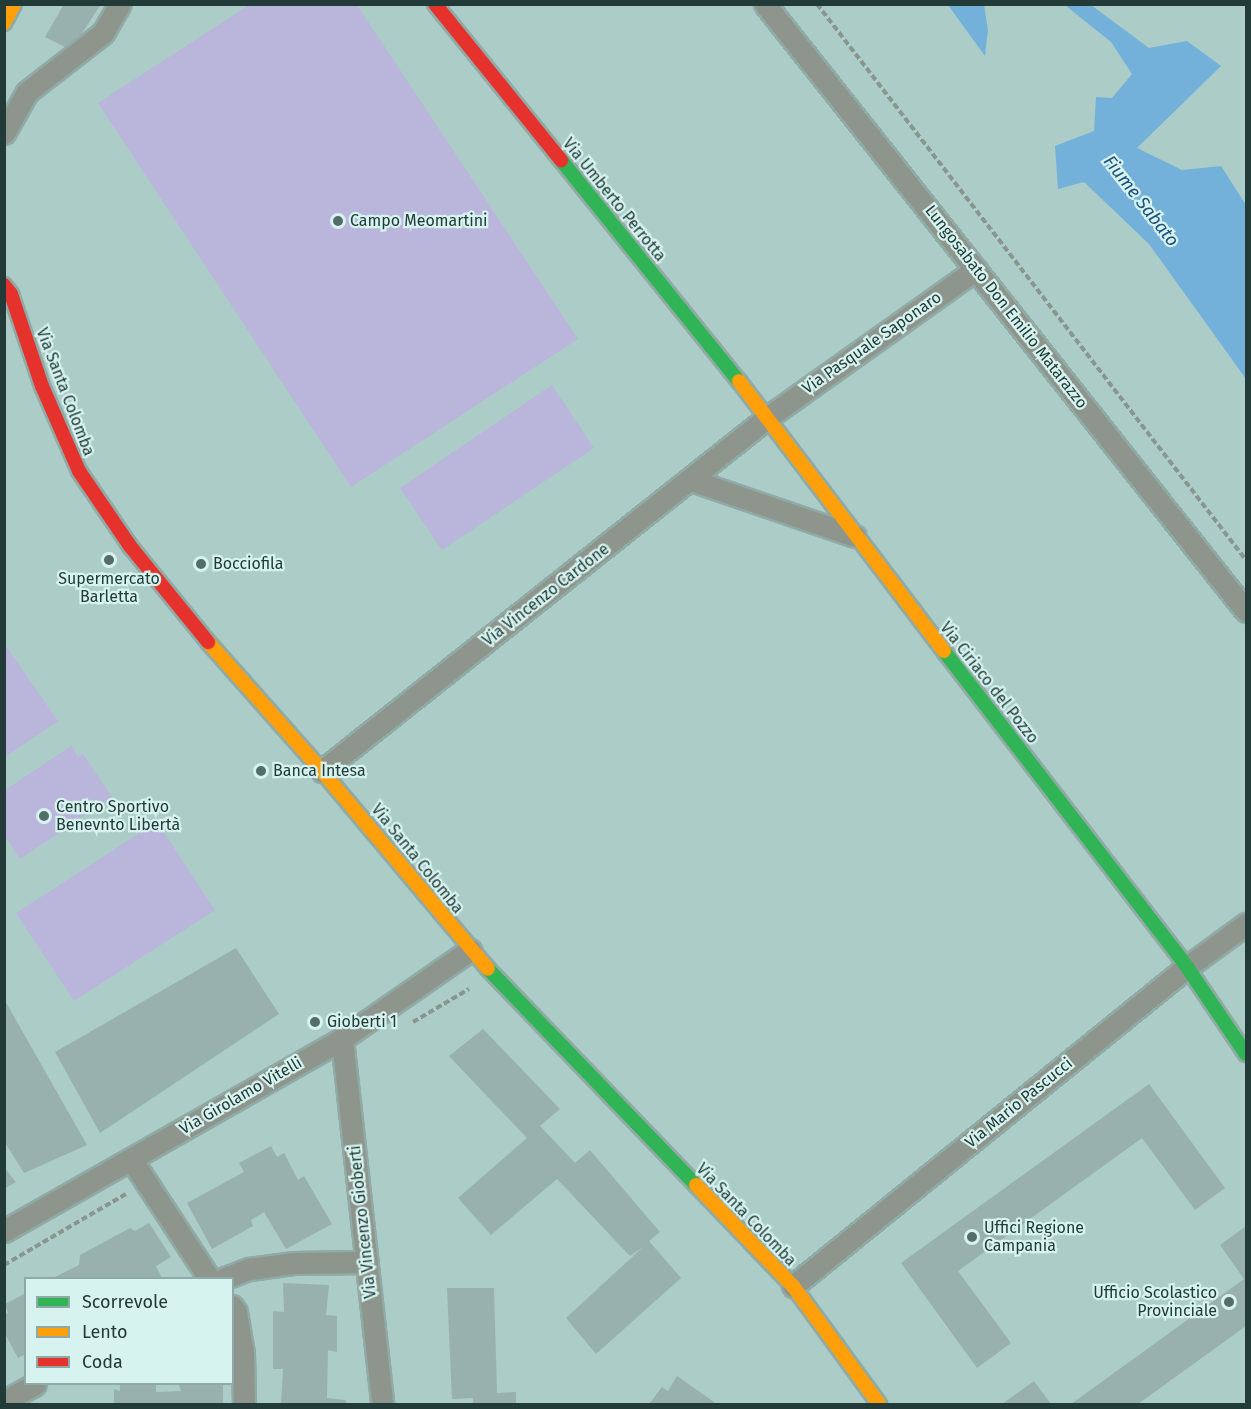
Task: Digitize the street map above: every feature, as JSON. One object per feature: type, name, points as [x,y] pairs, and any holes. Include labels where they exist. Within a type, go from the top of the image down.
[{"type":"street","points":[[4,133],[27,92],[103,33],[120,4]]},
{"type":"street","name":"Via Umberto Perrotta","points":[[435,4],[768,417]]},
{"type":"street","name":"Lungosabato Don Emilio Matarazzo","points":[[765,4],[1246,610]]},
{"type":"street","points":[[4,23],[11,8]]},
{"type":"street","name":"Via Pasquale Saponaro","points":[[768,417],[976,269]]},
{"type":"street","name":"Via Santa Colomba","points":[[4,285],[11,294],[42,386],[79,471],[130,546],[243,684],[322,771],[470,950],[793,1286],[879,1404]]},
{"type":"street","name":"Via Vincenzo Cardone","points":[[322,771],[692,480],[768,417]]},
{"type":"street","name":"Via Ciriaco del Pozzo","points":[[768,417],[855,536],[1187,967],[1246,1054]]},
{"type":"street","points":[[692,480],[855,536]]},
{"type":"street","name":"Via Mario Pascucci","points":[[793,1286],[1187,967],[1246,924]]},
{"type":"street","name":"Via Girolamo Vitelli","points":[[4,1231],[342,1039],[470,950]]},
{"type":"street","name":"Via Vincenzo Gioberti","points":[[342,1039],[382,1404]]},
{"type":"street","points":[[131,1159],[207,1277]]},
{"type":"street","points":[[228,1277],[249,1269],[293,1263],[367,1262]]},
{"type":"street","points":[[234,1309],[243,1353],[244,1404]]},
{"type":"street","points":[[12,1396],[31,1385]]},
{"type":"path","points":[[817,4],[1246,560]]},
{"type":"path","points":[[408,1025],[476,984],[502,982]]},
{"type":"shaded area","name":"Campo Meomartini","points":[[249,5],[357,5],[578,339],[351,487],[98,103]]},
{"type":"shaded area","points":[[552,385],[594,448],[442,550],[400,488]]},
{"type":"shaded area","points":[[4,643],[58,721],[5,757],[4,757]]},
{"type":"shaded area","name":"Centro Sportivo Benevnto Libertà","points":[[71,746],[78,757],[83,754],[112,797],[20,859],[5,836],[5,790]]},
{"type":"shaded area","points":[[157,822],[215,910],[74,1001],[16,913]]},
{"type":"water","points":[[948,5],[984,5],[988,30],[985,56]]},
{"type":"water","name":"Fiume Sabato","points":[[1065,5],[1091,5],[1149,48],[1187,41],[1221,66],[1137,148],[1182,170],[1221,166],[1246,205],[1246,379],[1149,244],[1084,182],[1058,189],[1055,146],[1094,131],[1096,97],[1112,98],[1132,74],[1111,42]]},
{"type":"building","points":[[64,4],[101,4],[71,50],[45,37]]},
{"type":"building","points":[[236,948],[279,1014],[100,1133],[55,1052]]},
{"type":"building","points":[[4,999],[87,1145],[24,1173],[4,1141]]},
{"type":"building","points":[[483,1029],[560,1109],[540,1126],[575,1163],[590,1150],[660,1232],[649,1241],[681,1278],[596,1354],[566,1318],[643,1247],[630,1256],[557,1179],[491,1235],[458,1198],[527,1138],[449,1056]]},
{"type":"building","name":"Uffici Regione Campania","points":[[1149,1084],[1225,1188],[1195,1210],[1142,1138],[958,1271],[1011,1343],[977,1368],[901,1263]]},
{"type":"building","points":[[271,1146],[277,1157],[284,1153],[298,1180],[304,1176],[332,1224],[286,1249],[264,1212],[251,1220],[253,1226],[212,1249],[187,1203],[244,1172],[239,1163]]},
{"type":"building","points":[[4,1167],[16,1182],[4,1189]]},
{"type":"building","points":[[149,1223],[171,1257],[156,1266],[162,1277],[55,1277],[79,1265],[80,1255],[130,1228],[135,1231]]},
{"type":"building","name":"Ufficio Scolastico Provinciale","points":[[1246,1226],[1246,1326],[1138,1404],[1071,1404],[1244,1279],[1220,1245]]},
{"type":"building","points":[[283,1283],[329,1285],[326,1315],[337,1316],[337,1352],[328,1350],[327,1398],[346,1400],[346,1404],[281,1404],[283,1369],[273,1369],[273,1311],[284,1312]]},
{"type":"building","points":[[447,1288],[494,1288],[497,1393],[516,1392],[516,1404],[473,1404],[473,1398],[452,1399]]},
{"type":"building","points":[[24,1294],[24,1355],[18,1358],[4,1332],[4,1315],[8,1313],[5,1304]]},
{"type":"building","points":[[677,1376],[717,1404],[649,1404],[662,1387],[668,1391]]},
{"type":"building","points":[[1034,1381],[1051,1404],[1002,1404]]},
{"type":"building","points":[[120,1385],[156,1385],[156,1392],[181,1391],[179,1385],[223,1385],[223,1404],[114,1404],[114,1389],[120,1391]]},
{"type":"traffic: fast","points":[[561,160],[739,381]]},
{"type":"traffic: fast","points":[[944,651],[1187,967],[1246,1054]]},
{"type":"traffic: fast","points":[[488,969],[696,1185]]},
{"type":"traffic: slow","points":[[4,23],[14,4]]},
{"type":"traffic: slow","points":[[739,381],[944,651]]},
{"type":"traffic: slow","points":[[208,642],[322,771],[488,969]]},
{"type":"traffic: slow","points":[[696,1185],[793,1286],[879,1404]]},
{"type":"traffic: jam","points":[[435,4],[561,160]]},
{"type":"traffic: jam","points":[[4,285],[11,294],[42,386],[79,471],[130,546],[208,642]]},
{"type":"place","name":"Campo Meomartini","points":[[338,221]]},
{"type":"place","name":"Supermercato Barletta","points":[[109,560]]},
{"type":"place","name":"Bocciofila","points":[[201,564]]},
{"type":"place","name":"Banca Intesa","points":[[261,771]]},
{"type":"place","name":"Centro Sportivo Benevnto Libertà","points":[[44,816]]},
{"type":"place","name":"Gioberti 1","points":[[315,1022]]},
{"type":"place","name":"Uffici Regione Campania","points":[[972,1237]]},
{"type":"place","name":"Ufficio Scolastico Provinciale","points":[[1229,1302]]}]
